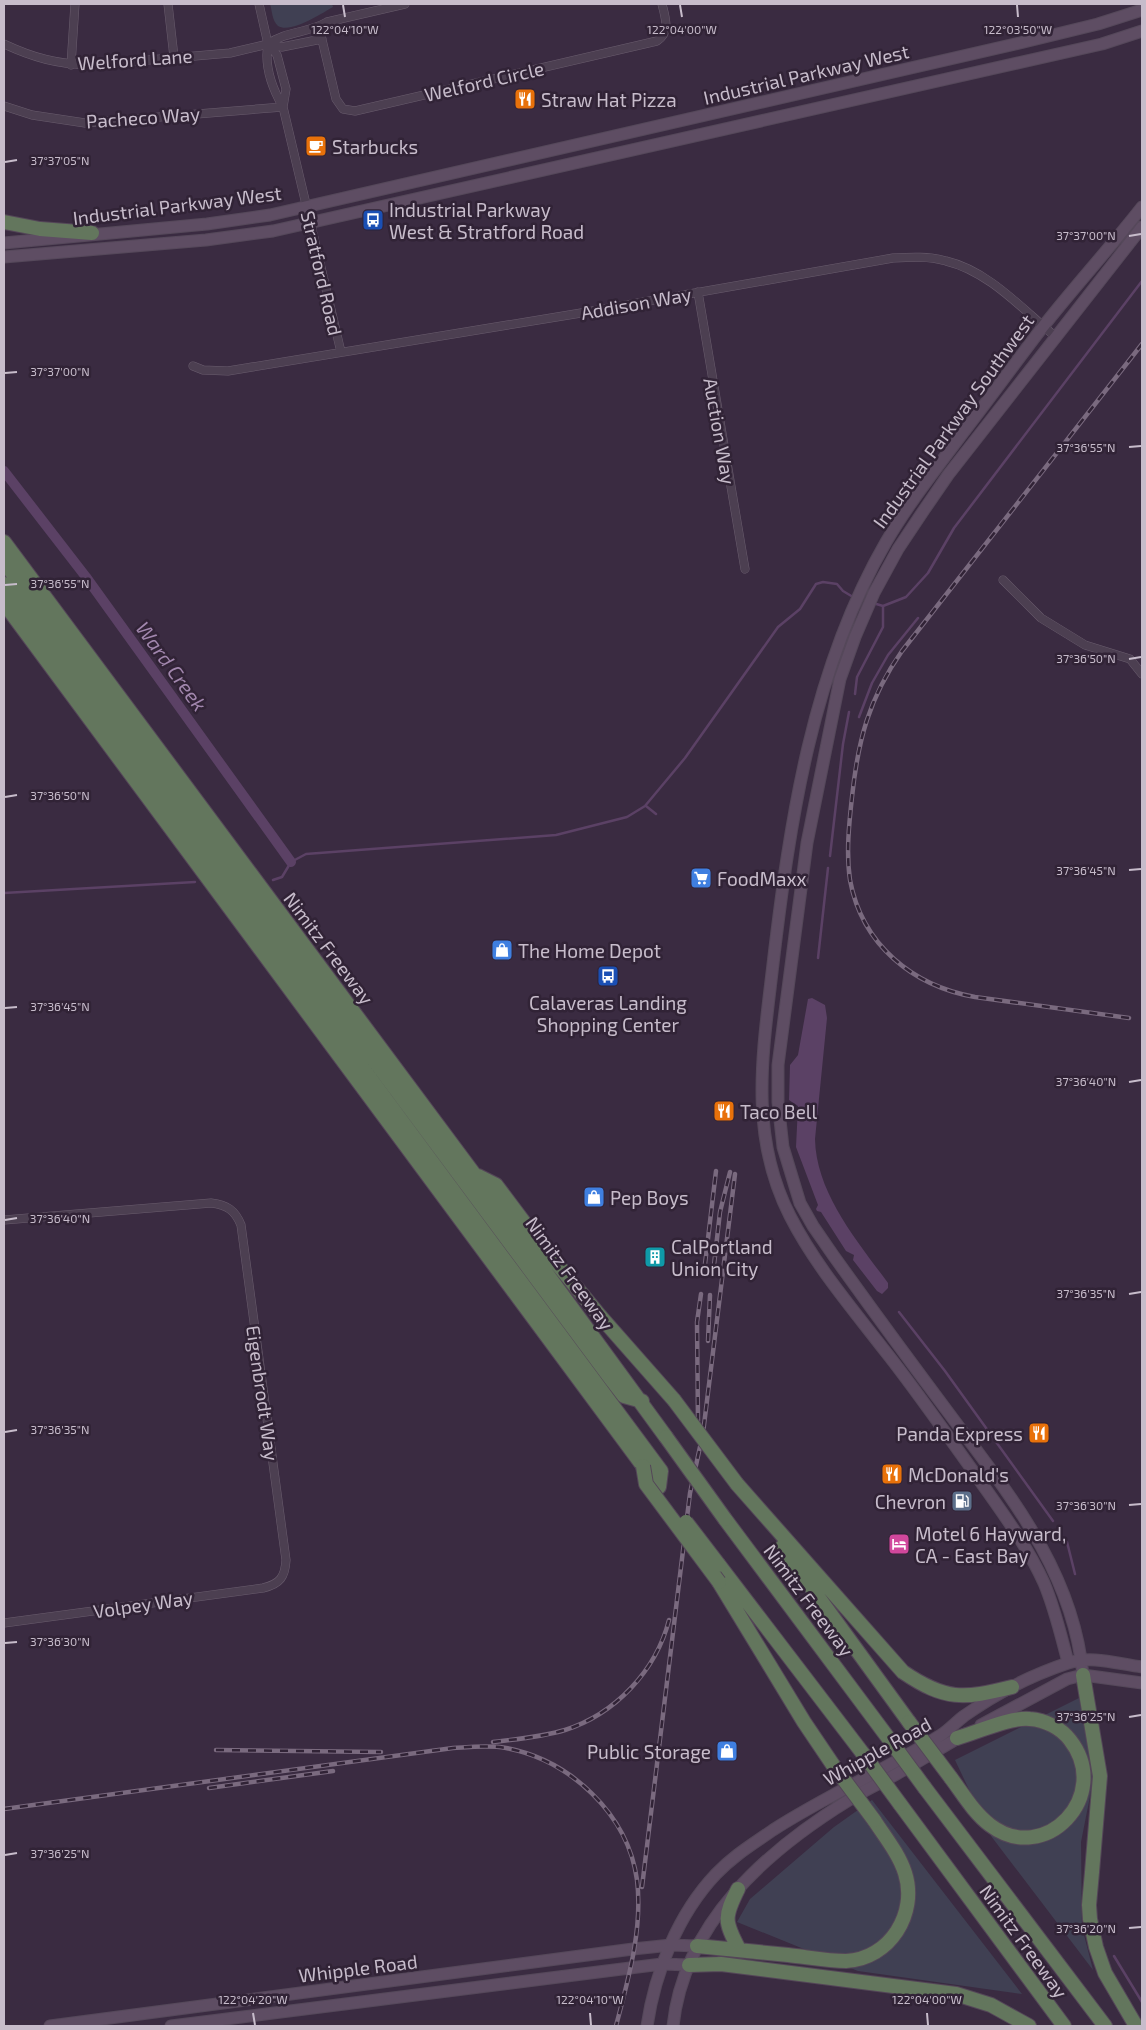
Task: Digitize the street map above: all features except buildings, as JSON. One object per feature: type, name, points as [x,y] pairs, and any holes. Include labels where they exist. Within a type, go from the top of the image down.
[{"type":"highway","points":[[4,222],[92,233]]},
{"type":"highway","name":"Nimitz Freeway","points":[[4,542],[474,1174],[925,1788],[1105,2026]]},
{"type":"highway","points":[[4,562],[615,1385],[624,1396],[642,1402]]},
{"type":"highway","points":[[4,584],[661,1470],[659,1487]]},
{"type":"highway","name":"Nimitz Freeway","points":[[4,603],[643,1466],[864,1755],[1064,2026]]},
{"type":"highway","points":[[474,1174],[496,1185],[538,1241],[600,1316],[674,1400],[909,1722],[982,1818],[1004,1833],[1020,1836],[1040,1835],[1058,1827],[1076,1808],[1084,1783],[1082,1763],[1074,1745],[1060,1730],[1041,1721],[1020,1719],[957,1738]]},
{"type":"highway","points":[[643,1466],[646,1484],[719,1582],[804,1722],[900,1860],[907,1882],[908,1894],[905,1917],[892,1938],[873,1953],[847,1961],[697,1946]]},
{"type":"highway","points":[[737,1484],[903,1672],[942,1694],[969,1696],[1012,1686]]},
{"type":"highway","points":[[1084,1675],[1100,1776],[1090,1896],[1090,1918],[1096,1947],[1105,1973],[1136,2026]]},
{"type":"highway","points":[[738,1889],[729,1906],[727,1920],[739,1950]]},
{"type":"highway","points":[[689,1964],[720,1964],[956,1994],[992,2005],[1029,2026]]},
{"type":"main road","name":"Industrial Parkway West","points":[[4,243],[237,220],[306,206],[1024,42],[1098,24],[1142,10]]},
{"type":"main road","name":"Industrial Parkway West","points":[[4,257],[206,240],[273,231],[1102,44],[1142,31]]},
{"type":"main road","name":"Industrial Parkway Southwest","points":[[1068,1662],[1053,1608],[1043,1582],[1024,1547],[933,1415],[828,1277],[792,1221],[773,1179],[766,1144],[761,1101],[762,1062],[790,834],[827,675],[844,632],[886,543],[937,467],[1043,326],[1142,207]]},
{"type":"main road","name":"Industrial Parkway Southwest","points":[[1084,1675],[1080,1642],[1067,1600],[1041,1542],[1008,1492],[824,1243],[800,1203],[783,1147],[780,1127],[778,1066],[807,843],[840,679],[855,636],[874,593],[898,549],[948,475],[1142,227]]},
{"type":"main road","points":[[790,834],[807,843]]},
{"type":"main road","points":[[857,1314],[873,1310]]},
{"type":"main road","name":"Whipple Road","points":[[671,1945],[690,1908],[703,1890],[735,1856],[796,1816],[942,1734],[964,1716],[1012,1686],[1068,1662],[1082,1659],[1094,1659],[1142,1667]]},
{"type":"main road","points":[[1068,1662],[1084,1675]]},
{"type":"main road","name":"Whipple Road","points":[[171,2026],[662,1964],[689,1964],[711,1923],[738,1889],[786,1844],[827,1814],[957,1738],[1067,1679],[1084,1675],[1142,1683]]},
{"type":"main road","points":[[647,2026],[651,2002],[662,1964],[671,1945]]},
{"type":"main road","name":"Whipple Road","points":[[50,2026],[671,1945],[697,1946]]},
{"type":"main road","points":[[673,2026],[678,1996],[689,1964]]},
{"type":"street","points":[[71,65],[75,4]]},
{"type":"street","points":[[168,4],[174,57]]},
{"type":"street","name":"Stratford Road","points":[[259,4],[268,44],[266,57],[274,92],[284,107]]},
{"type":"street","points":[[268,44],[279,36],[319,27],[327,22],[405,4]]},
{"type":"street","name":"Welford Circle","points":[[319,27],[336,99],[343,109],[355,111],[657,41],[666,30],[662,4]]},
{"type":"street","points":[[268,44],[282,47],[322,39]]},
{"type":"street","name":"Welford Lane","points":[[4,44],[30,56],[71,65],[90,65],[230,52],[268,44]]},
{"type":"street","name":"Stratford Road","points":[[268,44],[277,55],[286,89],[284,107],[340,352]]},
{"type":"street","name":"Pacheco Way","points":[[4,106],[32,115],[85,123],[284,107]]},
{"type":"street","name":"Addison Way","points":[[193,366],[203,370],[228,371],[545,320],[893,258],[920,256],[947,261],[972,271],[995,286],[1056,337]]},
{"type":"street","name":"Auction Way","points":[[698,292],[745,569]]},
{"type":"street","points":[[1003,580],[1041,618],[1085,645],[1130,659],[1142,674]]},
{"type":"street","name":"Eigenbrodt Way","points":[[4,1220],[211,1203],[231,1208],[237,1215],[241,1225],[286,1560],[285,1571],[281,1580]]},
{"type":"street","name":"Volpey Way","points":[[4,1623],[263,1588],[272,1586],[281,1580]]},
{"type":"shaded area","points":[[270,4],[332,4],[333,7],[306,22],[284,28],[278,26],[274,21]]},
{"type":"shaded area","points":[[812,998],[825,1005],[827,1018],[815,1139],[817,1159],[823,1179],[841,1216],[888,1283],[888,1288],[882,1294],[877,1291],[853,1260],[854,1255],[846,1251],[821,1212],[817,1211],[818,1205],[796,1147],[798,1106],[789,1100],[790,1065],[798,1055],[808,999]]},
{"type":"shaded area","points":[[1079,1698],[1094,1776],[1081,1842],[1082,1927],[1093,1970],[991,1836],[955,1760]]},
{"type":"shaded area","points":[[872,1800],[1022,1994],[858,1971],[737,1922],[750,1899],[834,1827]]},
{"type":"waterway","points":[[873,603],[883,606],[906,597],[928,573],[954,528],[1142,281]]},
{"type":"waterway","name":"Ward Creek","points":[[4,471],[86,577],[291,862]]},
{"type":"waterway","points":[[273,880],[282,877],[291,862],[306,854],[556,835],[627,817],[645,806],[685,758],[778,627],[800,609],[816,584],[823,582],[837,584],[843,591],[853,597]]},
{"type":"waterway","points":[[855,694],[857,677],[883,627],[883,606]]},
{"type":"waterway","points":[[859,717],[872,683],[888,655],[918,618]]},
{"type":"waterway","points":[[830,856],[843,744],[849,712]]},
{"type":"waterway","points":[[646,806],[656,814]]},
{"type":"waterway","points":[[818,958],[828,868]]},
{"type":"waterway","name":"Ward Creek","points":[[4,893],[195,882]]},
{"type":"waterway","points":[[899,1312],[945,1371],[1053,1521]]},
{"type":"waterway","points":[[1067,1542],[1075,1574]]},
{"type":"waterway","points":[[1114,1956],[1142,2002]]},
{"type":"railway","points":[[1129,1018],[975,997],[931,983],[911,972],[878,943],[866,924],[856,903],[850,880],[848,849],[855,776],[862,738],[873,703],[891,668],[902,651],[1142,344]]},
{"type":"railway","points":[[705,1264],[716,1171]]},
{"type":"railway","points":[[714,1265],[720,1212],[730,1172]]},
{"type":"railway","points":[[642,1887],[690,1493],[703,1433],[735,1174]]},
{"type":"railway","points":[[698,1421],[697,1322],[701,1294]]},
{"type":"railway","points":[[708,1341],[710,1295]]},
{"type":"railway","points":[[493,1742],[529,1738],[565,1730],[601,1713],[616,1702],[644,1673],[663,1639],[669,1620]]},
{"type":"railway","points":[[4,1809],[453,1748],[500,1747],[530,1754],[552,1764],[592,1794],[608,1812],[622,1833],[631,1856],[637,1880],[638,1917],[633,1954],[616,2026]]},
{"type":"railway","points":[[216,1750],[381,1752]]},
{"type":"railway","points":[[209,1788],[333,1771]]},
{"type":"place","name":"Straw Hat Pizza","points":[[525,99]]},
{"type":"place","name":"Starbucks","points":[[316,146]]},
{"type":"place","name":"Industrial Parkway West & Stratford Road","points":[[373,220]]},
{"type":"place","name":"FoodMaxx","points":[[701,878]]},
{"type":"place","name":"The Home Depot","points":[[502,950]]},
{"type":"place","name":"Calaveras Landing Shopping Center","points":[[608,976]]},
{"type":"place","name":"Taco Bell","points":[[724,1111]]},
{"type":"place","name":"Pep Boys","points":[[594,1197]]},
{"type":"place","name":"CalPortland Union City","points":[[655,1257]]},
{"type":"place","name":"Panda Express","points":[[1039,1433]]},
{"type":"place","name":"McDonald's","points":[[892,1474]]},
{"type":"place","name":"Chevron","points":[[962,1501]]},
{"type":"place","name":"Motel 6 Hayward, CA - East Bay","points":[[899,1544]]},
{"type":"place","name":"Public Storage","points":[[727,1751]]}]
